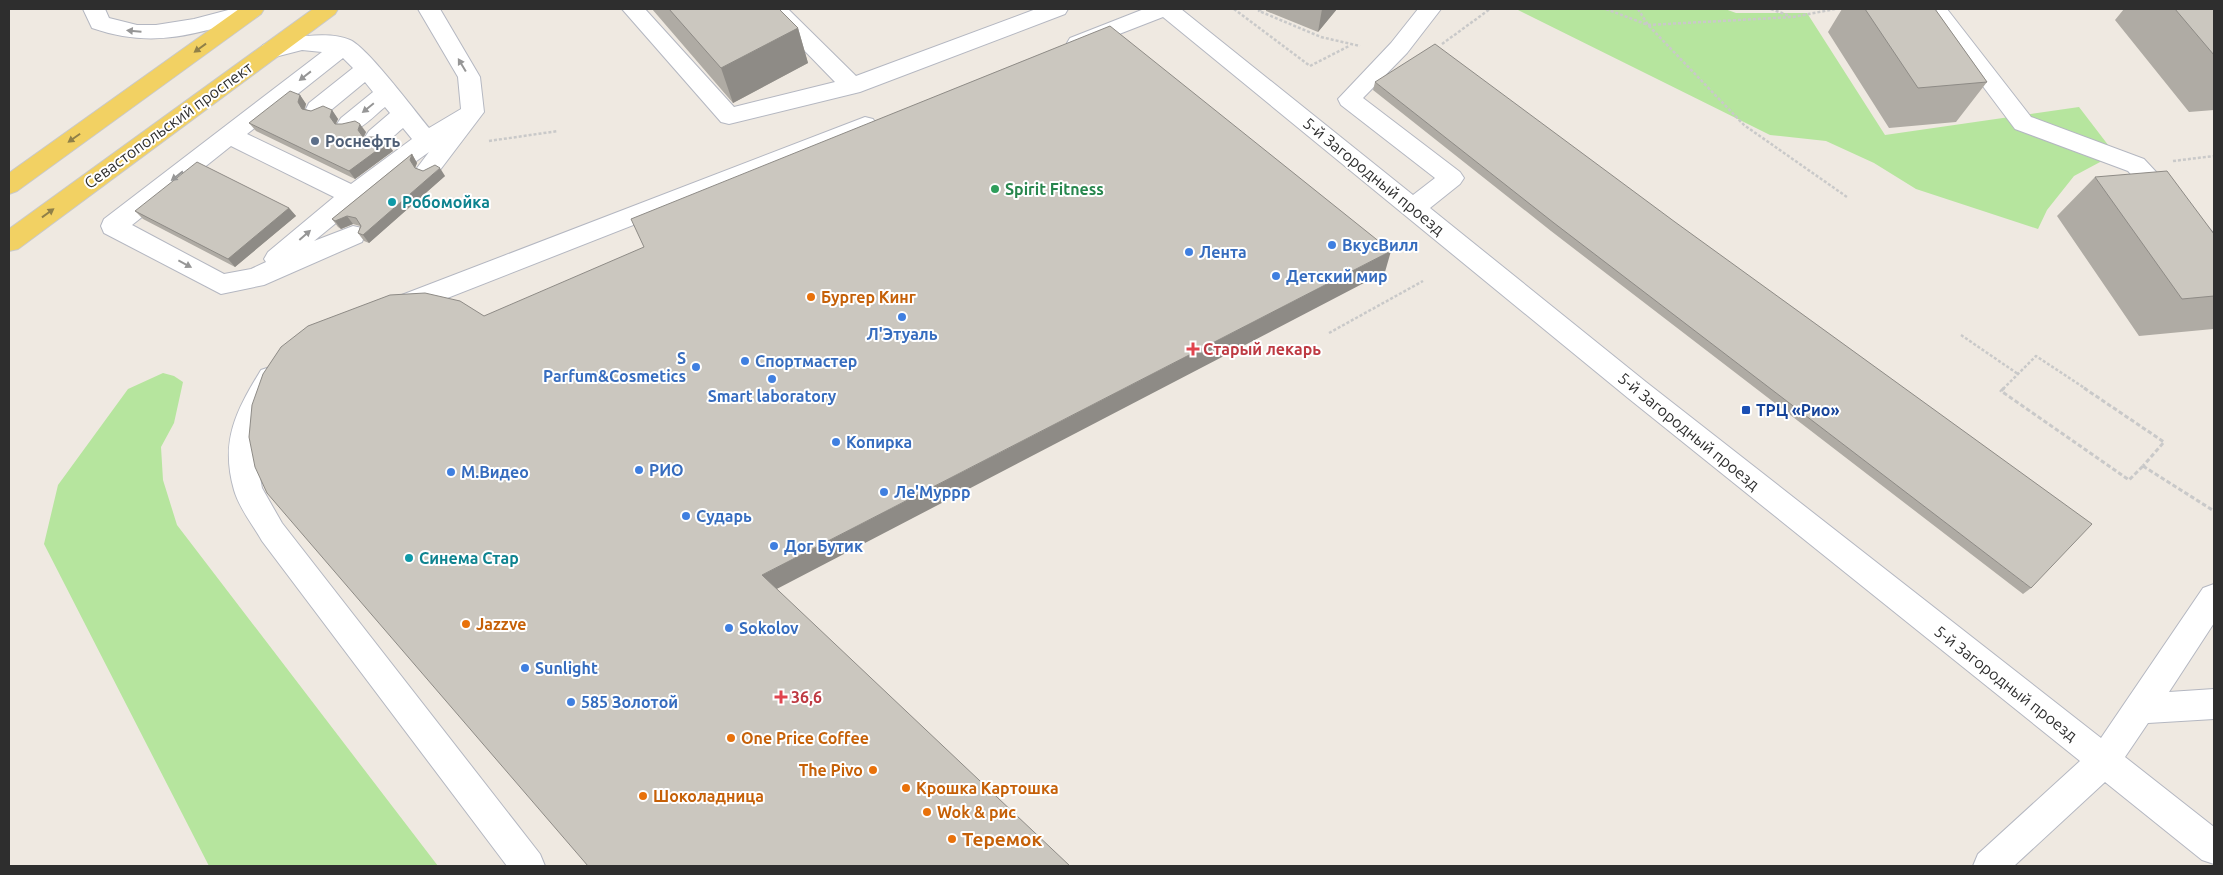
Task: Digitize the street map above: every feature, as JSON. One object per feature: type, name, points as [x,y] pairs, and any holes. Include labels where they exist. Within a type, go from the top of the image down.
[{"type":"main road","name":"Севастопольский проспект","points":[[9,242],[327,9]]},
{"type":"main road","points":[[9,185],[252,10]]},
{"type":"street","points":[[94,9],[100,23],[114,29],[138,32],[159,32],[189,27],[252,10]]},
{"type":"street","points":[[429,9],[469,77],[474,112],[429,168]]},
{"type":"street","points":[[633,9],[730,116],[852,86],[1057,9]]},
{"type":"street","points":[[776,9],[852,86]]},
{"type":"street","points":[[1059,50],[1166,9]]},
{"type":"street","name":"5-й Загородный проезд","points":[[1166,9],[1644,395],[2214,848]]},
{"type":"street","points":[[1413,208],[1452,178],[1348,99],[1399,48],[1430,9]]},
{"type":"street","points":[[1936,9],[2023,123],[2136,165],[2214,250]]},
{"type":"street","points":[[271,50],[302,43],[344,46],[367,69],[426,140]]},
{"type":"street","points":[[344,46],[113,226],[221,284],[254,278],[353,235]]},
{"type":"street","points":[[317,109],[367,69]]},
{"type":"street","points":[[349,124],[387,92]]},
{"type":"street","points":[[254,278],[351,195],[426,140],[474,112]]},
{"type":"street","points":[[377,137],[404,114]]},
{"type":"street","points":[[372,316],[883,118]]},
{"type":"street","points":[[229,135],[270,146],[331,176],[351,195]]},
{"type":"street","points":[[289,359],[275,370],[251,410],[241,451],[248,491],[272,532],[528,866]]},
{"type":"street","points":[[1990,866],[2104,761],[2214,598]]},
{"type":"street","points":[[2139,709],[2214,704]]},
{"type":"path","points":[[1234,9],[1310,66],[1349,46],[1259,11],[1261,9]]},
{"type":"path","points":[[1439,46],[1490,9]]},
{"type":"path","points":[[1606,9],[1648,25],[1793,17],[1835,9]]},
{"type":"path","points":[[1638,9],[1648,25],[1744,125],[1847,197]]},
{"type":"path","points":[[1771,9],[1793,17]]},
{"type":"path","points":[[481,142],[558,131]]},
{"type":"path","points":[[1329,333],[1423,281]]},
{"type":"path","points":[[1961,335],[2018,374]]},
{"type":"path","points":[[2036,356],[2164,442],[2143,466],[2129,480],[2001,391],[2036,356]]},
{"type":"path","points":[[2143,466],[2214,511]]},
{"type":"green space","points":[[1516,9],[1725,9],[1736,13],[1807,13],[1885,135],[2079,107],[2115,154],[2074,176],[2047,210],[2038,229],[1916,189],[1874,163],[1826,141],[1770,135]]},
{"type":"green space","points":[[163,373],[174,376],[183,382],[174,423],[161,447],[163,480],[177,525],[438,866],[209,866],[44,544],[58,485],[128,389]]},
{"type":"building","points":[[669,9],[779,9],[798,28],[721,68]]},
{"type":"building","points":[[1865,9],[1935,9],[1987,82],[1918,88]]},
{"type":"building","points":[[2175,9],[2214,9],[2214,55]]},
{"type":"building","name":"РИО","points":[[1110,26],[1391,251],[762,575],[1070,866],[588,866],[267,493],[255,467],[249,437],[252,405],[263,374],[281,347],[308,326],[390,295],[425,293],[460,301],[484,316],[644,247],[631,219]]},
{"type":"building","points":[[1435,44],[1675,222],[2092,524],[2031,588],[1554,223],[1375,82]]},
{"type":"building","points":[[290,91],[300,95],[298,102],[302,109],[311,111],[323,106],[332,110],[330,117],[335,124],[355,121],[360,124],[358,130],[363,137],[377,137],[387,143],[349,171],[249,123]]},
{"type":"building","points":[[412,154],[410,160],[415,168],[423,171],[435,165],[440,168],[363,235],[358,233],[361,226],[356,218],[347,216],[335,221],[332,219]]},
{"type":"building","points":[[197,162],[289,208],[228,259],[135,211]]},
{"type":"building","points":[[2167,171],[2214,234],[2214,296],[2182,299],[2095,177]]},
{"type":"place","name":"Роснефть","points":[[315,141]]},
{"type":"place","name":"Spirit Fitness","points":[[995,189]]},
{"type":"place","name":"Робомойка","points":[[392,202]]},
{"type":"place","name":"ВкусВилл","points":[[1332,245]]},
{"type":"place","name":"Лента","points":[[1189,252]]},
{"type":"place","name":"Детский мир","points":[[1276,276]]},
{"type":"place","name":"Бургер Кинг","points":[[811,297]]},
{"type":"place","name":"Л'Этуаль","points":[[902,317]]},
{"type":"place","name":"Старый лекарь","points":[[1193,349]]},
{"type":"place","name":"Спортмастер","points":[[745,361]]},
{"type":"place","name":"S Parfum&Cosmetics","points":[[696,367]]},
{"type":"place","name":"Smart laboratory","points":[[772,379]]},
{"type":"place","name":"ТРЦ «Рио»","points":[[1746,410]]},
{"type":"place","name":"Копирка","points":[[836,442]]},
{"type":"place","name":"РИО","points":[[639,470]]},
{"type":"place","name":"М.Видео","points":[[451,472]]},
{"type":"place","name":"Ле'Муррр","points":[[884,492]]},
{"type":"place","name":"Сударь","points":[[686,516]]},
{"type":"place","name":"Дог Бутик","points":[[774,546]]},
{"type":"place","name":"Синема Стар","points":[[409,558]]},
{"type":"place","name":"Jazzve","points":[[466,624]]},
{"type":"place","name":"Sokolov","points":[[729,628]]},
{"type":"place","name":"Sunlight","points":[[525,668]]},
{"type":"place","name":"36,6","points":[[781,697]]},
{"type":"place","name":"585 Золотой","points":[[571,702]]},
{"type":"place","name":"One Price Coffee","points":[[731,738]]},
{"type":"place","name":"The Pivo","points":[[873,770]]},
{"type":"place","name":"Крошка Картошка","points":[[906,788]]},
{"type":"place","name":"Шоколадница","points":[[643,796]]},
{"type":"place","name":"Wok & рис","points":[[927,812]]},
{"type":"place","name":"Теремок","points":[[952,839]]}]
